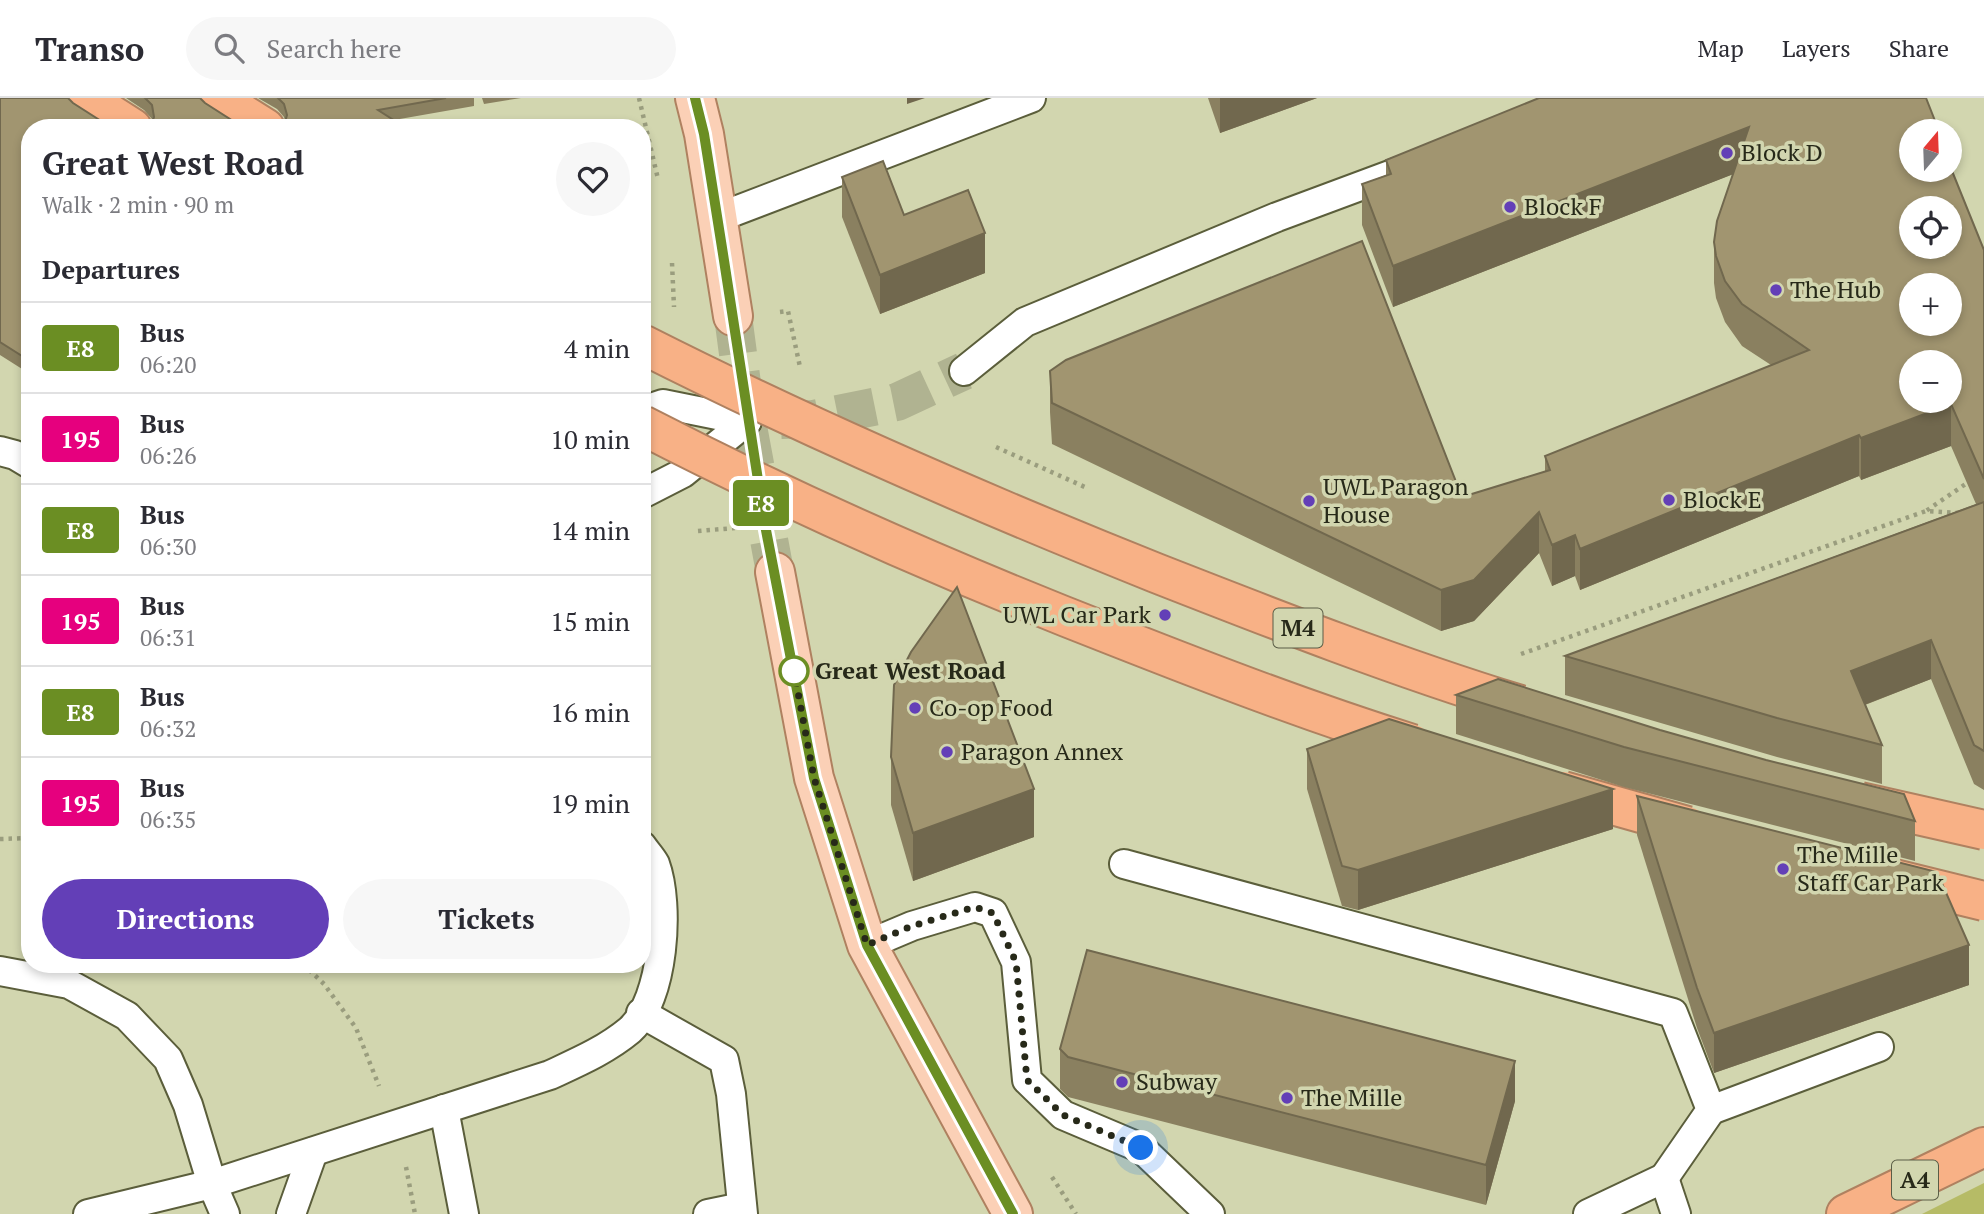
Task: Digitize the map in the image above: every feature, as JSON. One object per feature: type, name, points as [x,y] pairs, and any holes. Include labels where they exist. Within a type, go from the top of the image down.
[{"type":"highway","points":[[85,98],[118,119]]},
{"type":"highway","points":[[217,98],[251,119]]},
{"type":"highway","name":"M4","points":[[651,348],[869,454],[1013,516],[1238,606],[1383,659],[1555,716]]},
{"type":"highway","points":[[651,429],[901,548],[1037,606],[1197,669],[1340,721],[1446,754]]},
{"type":"highway","points":[[1525,779],[1618,808],[1718,834]]},
{"type":"highway","points":[[1826,793],[1984,830]]},
{"type":"highway","points":[[1855,869],[1984,901]]},
{"type":"highway","name":"A4","points":[[1846,1214],[1984,1147]]},
{"type":"main road","points":[[695,98],[704,134],[733,316]]},
{"type":"main road","points":[[775,572],[814,778],[867,945],[1013,1214]]},
{"type":"lane","points":[[717,218],[1031,98]]},
{"type":"lane","points":[[964,371],[1026,322],[1277,217],[1420,163]]},
{"type":"lane","points":[[651,408],[663,404],[747,421],[683,473],[651,489]]},
{"type":"lane","points":[[0,452],[21,459]]},
{"type":"lane","points":[[88,1214],[212,1184],[550,1075],[597,1053],[632,1028],[650,1000],[662,951],[664,915],[651,859]]},
{"type":"lane","points":[[1124,864],[1673,1013],[1711,1110]]},
{"type":"lane","points":[[867,945],[912,926],[975,907],[993,913],[1016,962],[1027,1080],[1063,1115],[1141,1148],[1210,1214]]},
{"type":"lane","points":[[0,971],[69,984],[127,1016],[168,1059],[188,1105],[212,1184],[225,1214]]},
{"type":"lane","points":[[641,1013],[724,1060],[731,1094],[743,1211],[708,1214]]},
{"type":"lane","points":[[1588,1214],[1664,1178],[1711,1110],[1879,1046]]},
{"type":"lane","points":[[444,1109],[464,1214]]},
{"type":"lane","points":[[291,1214],[313,1152]]},
{"type":"lane","points":[[1664,1178],[1676,1214]]},
{"type":"path","points":[[639,98],[644,119]]},
{"type":"path","points":[[651,148],[661,190]]},
{"type":"path","points":[[671,255],[674,308]]},
{"type":"path","points":[[773,312],[788,311],[800,366]]},
{"type":"path","points":[[996,447],[1096,492]]},
{"type":"path","points":[[1511,658],[1926,511],[1967,483]]},
{"type":"path","points":[[1926,511],[1961,514]]},
{"type":"path","points":[[698,531],[710,530]]},
{"type":"path","points":[[0,839],[21,838]]},
{"type":"green space","points":[[1984,1183],[1984,1214],[1922,1214]]},
{"type":"building","points":[[0,98],[68,98],[98,119],[21,119],[21,355],[0,342]]},
{"type":"building","points":[[145,98],[200,98],[230,119],[153,119],[152,105]]},
{"type":"building","points":[[278,98],[446,98],[378,110],[392,119],[286,119],[284,104]]},
{"type":"building","points":[[1539,98],[1926,98],[1934,119],[1899,119],[1899,182],[1956,182],[1984,250],[1984,479],[1955,413],[1962,413],[1962,350],[1899,350],[1899,413],[1927,413],[1861,438],[1859,435],[1580,549],[1575,535],[1552,545],[1539,512],[1474,580],[1441,590],[1052,403],[1050,371],[1066,360],[1362,241],[1462,497],[1550,470],[1545,456],[1809,350],[1742,304],[1725,281],[1716,256],[1714,242],[1717,221],[1749,127],[1393,266],[1362,184],[1391,174],[1386,160]]},
{"type":"building","points":[[883,161],[904,215],[968,190],[985,233],[880,275],[842,177]]},
{"type":"building","points":[[1984,502],[1984,751],[1974,745],[1931,640],[1851,671],[1882,745],[1777,718],[1565,656]]},
{"type":"building","name":"Paragon Annex","points":[[957,587],[1034,789],[913,833],[891,757],[894,685],[911,652]]},
{"type":"building","points":[[1498,679],[1660,730],[1766,760],[1904,794],[1915,821],[1624,747],[1456,695]]},
{"type":"building","points":[[1389,719],[1613,789],[1358,870],[1342,866],[1307,749]]},
{"type":"building","points":[[1637,796],[1937,872],[1969,945],[1714,1033],[1697,988]]},
{"type":"building","name":"The Mille","points":[[1087,950],[1515,1061],[1486,1165],[1068,1057],[1060,1049]]},
{"type":"tunnel","points":[[733,316],[747,421],[775,572]]},
{"type":"tunnel","points":[[781,420],[813,419],[897,402],[964,371]]},
{"type":"bus line","name":"E8","points":[[695,98],[704,134],[772,567],[814,778],[867,945],[1013,1214]]},
{"type":"place","name":"Block D","points":[[1727,153]]},
{"type":"place","name":"Block F","points":[[1510,207]]},
{"type":"place","name":"The Hub","points":[[1776,290]]},
{"type":"place","name":"Block E","points":[[1669,500]]},
{"type":"place","name":"UWL Paragon House","points":[[1309,501]]},
{"type":"place","name":"UWL Car Park","points":[[1165,615]]},
{"type":"place","name":"Great West Road","points":[[794,671]]},
{"type":"place","name":"Co-op Food","points":[[915,708]]},
{"type":"place","name":"Paragon Annex","points":[[947,752]]},
{"type":"place","name":"The Mille Staff Car Park","points":[[1783,869]]},
{"type":"place","name":"Subway","points":[[1122,1082]]},
{"type":"place","name":"The Mille","points":[[1287,1098]]},
{"type":"route","points":[[794,671],[814,778],[867,945],[912,926],[975,907],[993,913],[1016,962],[1027,1080],[1063,1115],[1141,1148]]}]
